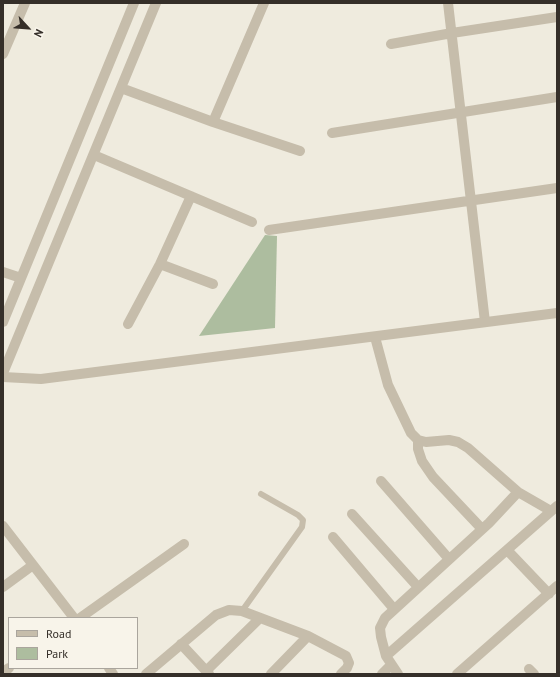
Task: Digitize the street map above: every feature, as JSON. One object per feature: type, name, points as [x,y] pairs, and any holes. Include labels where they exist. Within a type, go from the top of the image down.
[{"type":"street","points":[[3,54],[25,3]]},
{"type":"street","points":[[3,322],[134,3]]},
{"type":"street","points":[[3,373],[156,3]]},
{"type":"street","points":[[213,122],[264,3]]},
{"type":"street","points":[[448,3],[462,111],[485,322]]},
{"type":"street","points":[[391,44],[557,17]]},
{"type":"street","points":[[121,88],[213,122],[300,151]]},
{"type":"street","points":[[332,133],[557,97]]},
{"type":"street","points":[[94,155],[252,222]]},
{"type":"street","points":[[269,230],[472,202],[557,188]]},
{"type":"street","points":[[128,324],[160,264],[191,196]]},
{"type":"street","points":[[160,264],[212,284]]},
{"type":"street","points":[[3,272],[21,278]]},
{"type":"street","points":[[3,377],[40,379],[557,313]]},
{"type":"street","points":[[375,337],[388,385],[411,433],[418,440],[426,442],[449,440],[458,442],[468,448],[518,492],[554,509],[388,661],[382,674]]},
{"type":"street","points":[[418,440],[418,449],[422,461],[433,476],[482,529]]},
{"type":"street","points":[[381,481],[449,559]]},
{"type":"street","points":[[398,674],[388,661],[380,628],[385,618],[482,529],[518,492]]},
{"type":"street","points":[[352,514],[418,587]]},
{"type":"street","points":[[3,526],[73,617]]},
{"type":"street","points":[[333,537],[394,609]]},
{"type":"street","points":[[81,617],[184,544]]},
{"type":"street","points":[[508,551],[549,594]]},
{"type":"street","points":[[3,587],[33,564]]},
{"type":"street","points":[[457,674],[557,586]]},
{"type":"street","points":[[146,674],[216,615],[229,610],[242,611],[308,636],[346,656],[349,663],[347,668],[341,674]]},
{"type":"street","points":[[182,644],[207,673],[260,618]]},
{"type":"street","points":[[271,674],[308,636]]},
{"type":"lane","points":[[242,611],[302,527],[303,520],[261,494]]},
{"type":"green space","points":[[265,235],[277,236],[275,328],[199,336]]}]
